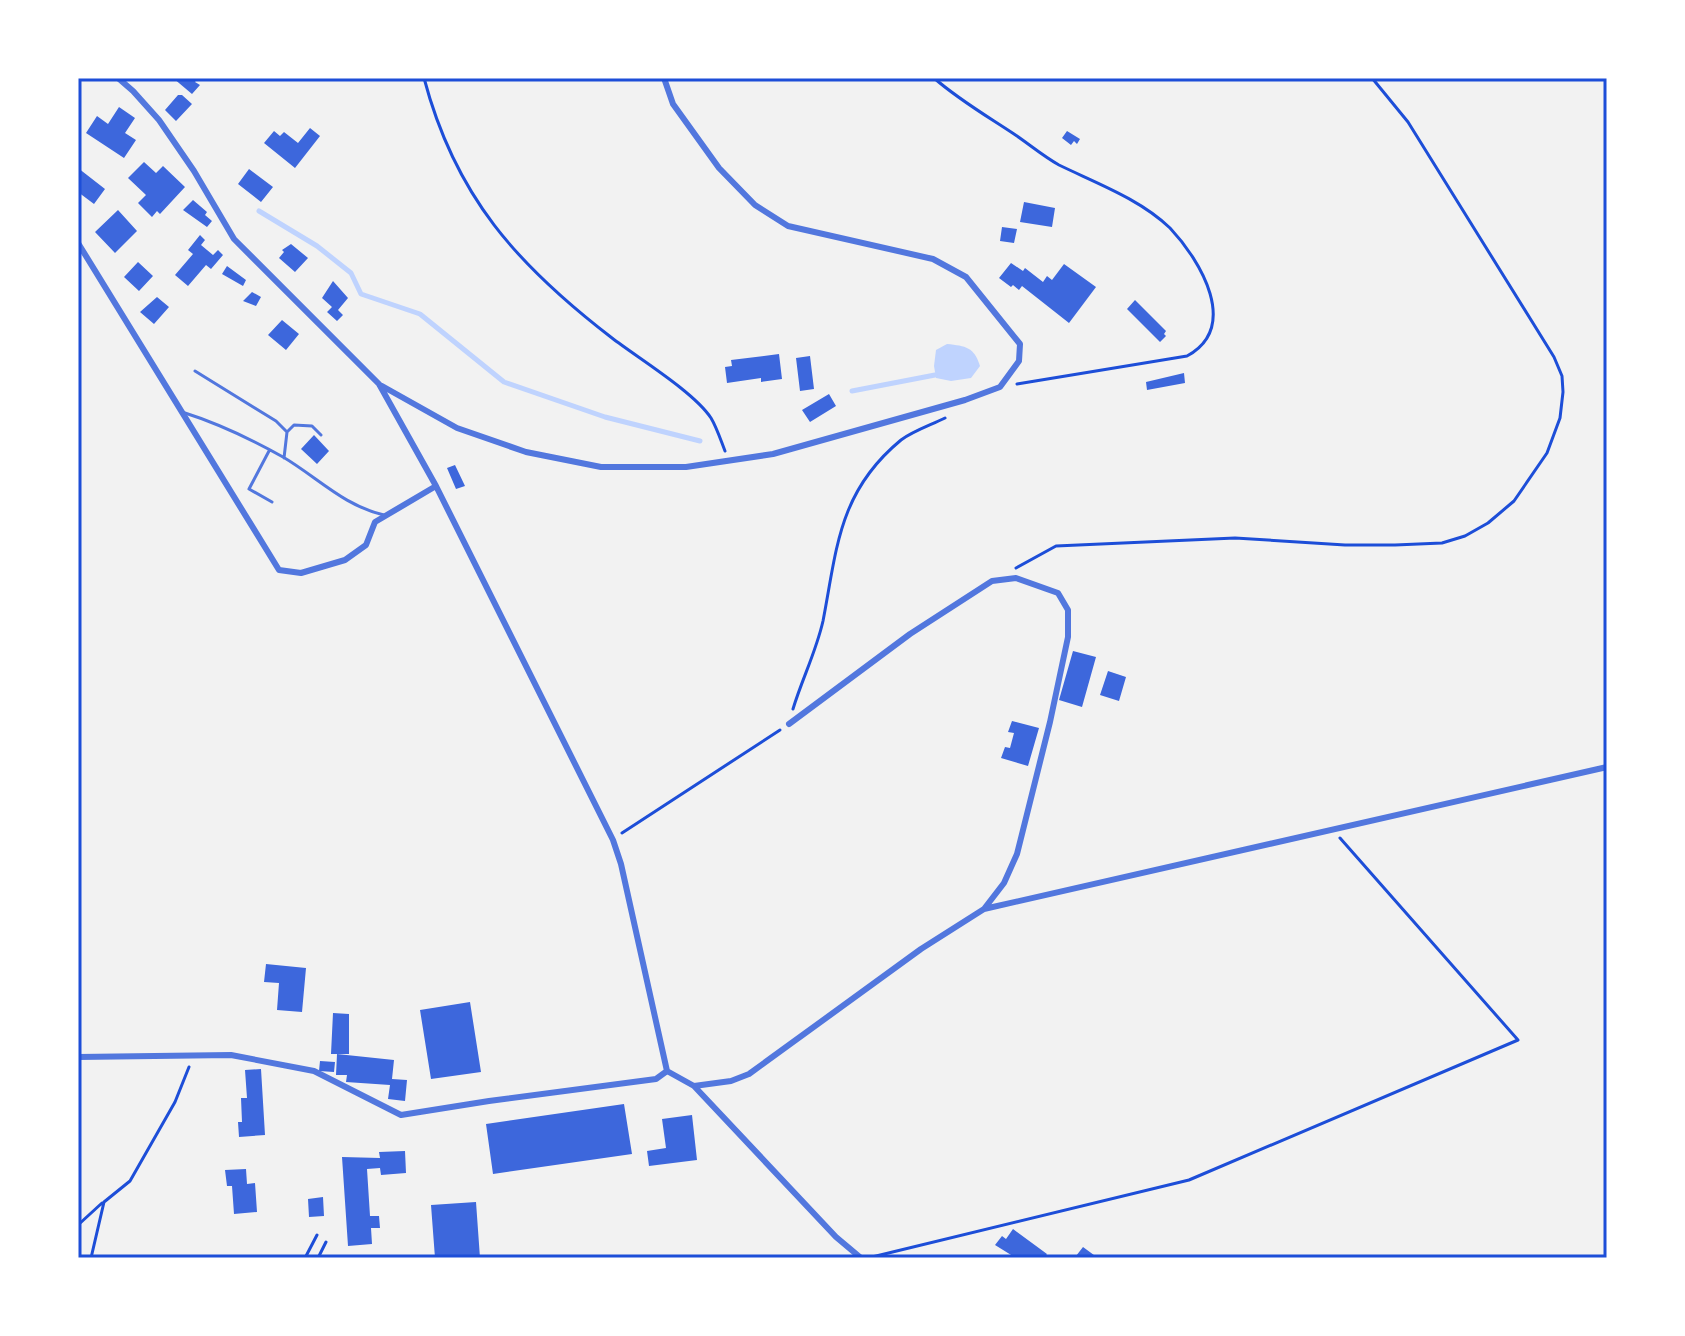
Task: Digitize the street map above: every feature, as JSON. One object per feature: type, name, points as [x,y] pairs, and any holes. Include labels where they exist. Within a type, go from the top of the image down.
[{"type":"street","points":[[118,78],[159,120],[194,171],[234,239],[379,384],[436,486],[613,840],[667,1071],[694,1086],[836,1237],[861,1258]]},
{"type":"street","points":[[379,384],[457,428],[526,452],[601,467],[686,467],[773,454],[965,400],[1000,387],[1019,361],[1020,344],[966,277],[933,259],[788,226],[755,205],[719,168],[673,104],[664,78]]},
{"type":"street","points":[[78,243],[279,570],[301,573],[345,560],[366,545],[375,522],[436,486]]},
{"type":"street","points":[[789,724],[910,634],[992,581],[1016,578],[1058,593],[1068,610],[1068,637],[1017,854],[1004,883],[984,909]]},
{"type":"street","points":[[694,1086],[731,1081],[749,1074],[921,949],[984,909],[1607,767]]},
{"type":"street","points":[[78,1057],[192,1053],[231,1055],[314,1071],[401,1115],[656,1079],[667,1071]]},
{"type":"lane","points":[[195,371],[276,421],[287,432]]},
{"type":"lane","points":[[181,411],[210,421],[284,458],[342,498],[370,512],[384,515]]},
{"type":"lane","points":[[284,458],[287,432],[294,425],[312,426],[321,435]]},
{"type":"lane","points":[[269,451],[249,489],[272,502]]},
{"type":"path","points":[[424,78],[447,148],[472,197],[511,248],[561,297],[680,389],[710,417],[729,461]]},
{"type":"path","points":[[934,78],[1055,163],[1135,204],[1169,228],[1200,270],[1211,295],[1214,314],[1207,340],[1201,349],[1187,356],[1000,387]]},
{"type":"path","points":[[992,581],[1056,546],[1235,538],[1345,545],[1442,543],[1465,536],[1488,523],[1514,501],[1547,453],[1560,418],[1562,376],[1554,357],[1408,122],[1372,78]]},
{"type":"path","points":[[613,840],[789,724],[802,678],[816,647],[843,519],[861,485],[879,461],[903,438],[946,417]]},
{"type":"path","points":[[869,1258],[1189,1180],[1518,1040],[1332,829]]},
{"type":"path","points":[[78,1225],[130,1181],[175,1102],[192,1053]]},
{"type":"path","points":[[91,1258],[104,1202]]},
{"type":"path","points":[[305,1258],[317,1235]]},
{"type":"path","points":[[318,1258],[326,1242]]},
{"type":"water","points":[[947,344],[964,347],[975,355],[980,366],[971,378],[951,381],[936,378],[936,350]]},
{"type":"building","points":[[173,78],[198,78],[195,82],[200,85],[192,94]]},
{"type":"building","points":[[178,95],[192,104],[176,121],[165,110]]},
{"type":"building","points":[[119,107],[135,118],[125,133],[136,140],[124,158],[86,133],[97,116],[108,124]]},
{"type":"building","points":[[310,128],[320,136],[295,168],[264,143],[274,131],[280,136],[284,132],[298,143]]},
{"type":"building","points":[[1067,131],[1080,139],[1077,144],[1074,141],[1071,145],[1062,138]]},
{"type":"building","points":[[144,162],[156,173],[163,166],[185,187],[160,214],[157,211],[152,217],[138,203],[146,195],[128,178]]},
{"type":"building","points":[[78,168],[105,189],[94,204],[78,192]]},
{"type":"building","points":[[249,169],[273,187],[261,202],[238,184]]},
{"type":"building","points":[[193,200],[212,221],[207,227],[183,210]]},
{"type":"building","points":[[1024,202],[1055,208],[1052,227],[1020,222]]},
{"type":"building","points":[[118,210],[137,231],[115,253],[95,232]]},
{"type":"building","points":[[1002,227],[1017,229],[1014,243],[1000,241]]},
{"type":"building","points":[[200,235],[205,240],[201,245],[213,255],[218,250],[223,255],[211,269],[206,265],[188,286],[175,275],[193,254],[188,250]]},
{"type":"building","points":[[291,244],[308,258],[295,272],[279,258],[284,252],[282,250]]},
{"type":"building","points":[[138,262],[153,276],[139,291],[124,277]]},
{"type":"building","points":[[1011,263],[1023,271],[1025,268],[1043,282],[1047,276],[1052,280],[1064,264],[1096,287],[1069,323],[1022,286],[1019,290],[999,278]]},
{"type":"building","points":[[227,266],[246,280],[243,286],[222,274]]},
{"type":"building","points":[[333,281],[348,298],[338,310],[343,315],[337,321],[327,312],[332,307],[322,298]]},
{"type":"building","points":[[252,292],[261,297],[256,306],[243,301]]},
{"type":"building","points":[[157,297],[169,307],[154,324],[140,312]]},
{"type":"building","points":[[1135,300],[1166,331],[1160,342],[1127,309]]},
{"type":"building","points":[[282,320],[299,334],[286,350],[268,335]]},
{"type":"building","points":[[779,354],[782,379],[761,382],[761,378],[727,383],[725,367],[732,366],[731,360]]},
{"type":"building","points":[[810,356],[814,389],[800,391],[796,358]]},
{"type":"building","points":[[1184,373],[1185,383],[1147,390],[1146,382]]},
{"type":"building","points":[[829,394],[836,406],[810,422],[802,410]]},
{"type":"building","points":[[314,435],[329,451],[317,464],[301,449]]},
{"type":"building","points":[[455,465],[465,486],[456,489],[447,468]]},
{"type":"building","points":[[1073,651],[1096,657],[1082,707],[1059,700]]},
{"type":"building","points":[[1108,671],[1126,677],[1119,701],[1100,695]]},
{"type":"building","points":[[1012,721],[1039,728],[1028,766],[1001,758],[1005,747],[1010,748],[1014,733],[1008,732]]},
{"type":"building","points":[[266,964],[306,968],[302,1012],[277,1010],[279,983],[264,982]]},
{"type":"building","points":[[470,1002],[481,1072],[431,1079],[420,1010]]},
{"type":"building","points":[[333,1013],[349,1014],[349,1054],[331,1054]]},
{"type":"building","points":[[337,1054],[394,1060],[392,1079],[407,1080],[405,1101],[388,1099],[390,1085],[346,1082],[347,1075],[336,1075]]},
{"type":"building","points":[[320,1061],[335,1062],[334,1072],[319,1071]]},
{"type":"building","points":[[261,1069],[265,1135],[239,1137],[241,1098],[247,1098],[245,1070]]},
{"type":"building","points":[[624,1104],[632,1154],[493,1174],[486,1124]]},
{"type":"building","points":[[692,1115],[697,1160],[649,1166],[647,1151],[666,1148],[662,1119]]},
{"type":"building","points":[[405,1151],[406,1173],[381,1175],[380,1168],[367,1169],[370,1216],[379,1216],[380,1228],[371,1228],[372,1244],[348,1246],[342,1157],[380,1158],[379,1152]]},
{"type":"building","points":[[246,1169],[247,1184],[255,1183],[257,1212],[234,1214],[232,1186],[227,1186],[225,1170]]},
{"type":"building","points":[[323,1197],[324,1216],[309,1217],[308,1199]]},
{"type":"building","points":[[476,1202],[480,1258],[435,1258],[431,1205]]},
{"type":"building","points":[[1013,1229],[1047,1254],[1044,1258],[1016,1258],[995,1245],[1002,1236],[1006,1239]]},
{"type":"building","points":[[1083,1247],[1098,1258],[1076,1256]]},
{"type":"waterway","points":[[259,211],[317,246],[351,273],[361,294],[420,314],[504,382],[605,417],[700,441]]},
{"type":"waterway","points":[[852,391],[935,375]]}]
